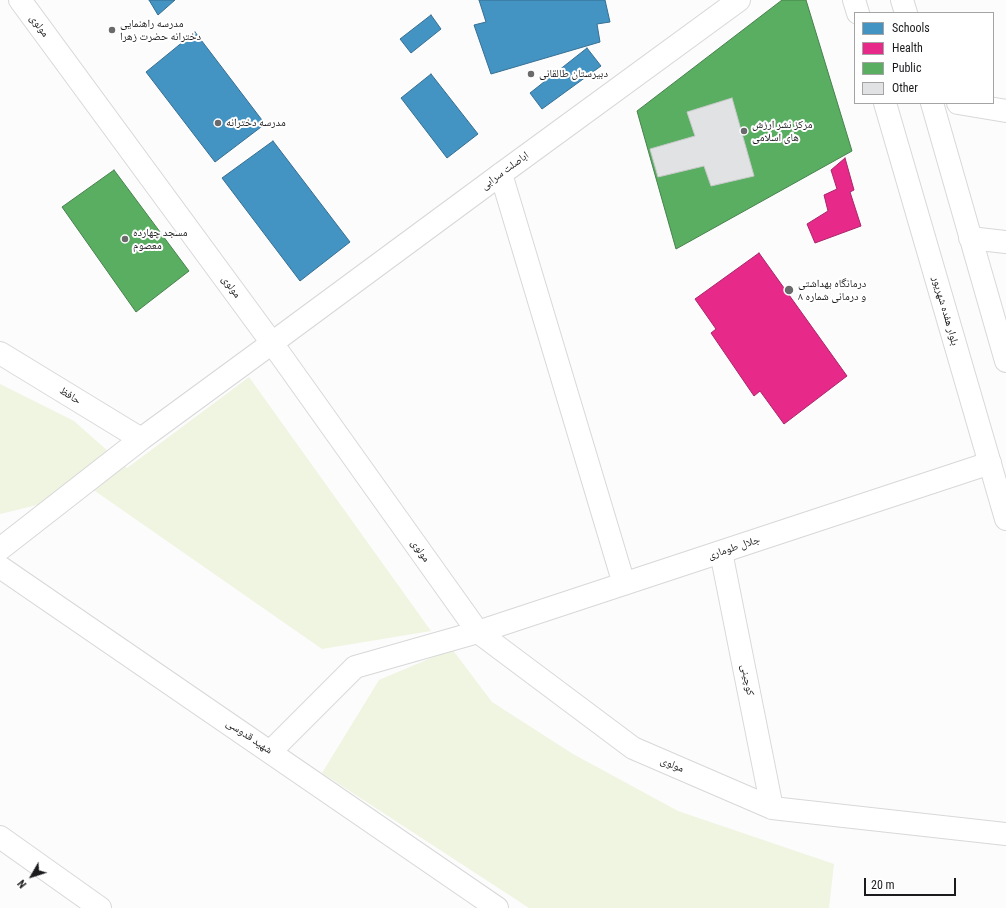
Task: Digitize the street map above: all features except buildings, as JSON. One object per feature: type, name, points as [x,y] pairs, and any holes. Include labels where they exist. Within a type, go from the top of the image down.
[{"type":"street","name":"مولوی","points":[[20,0],[272,343],[478,632],[633,748],[772,808],[1006,834]]},
{"type":"street","name":"اباصلت سرابی","points":[[0,549],[141,439],[739,0]]},
{"type":"street","points":[[854,0],[858,12]]},
{"type":"street","points":[[902,0],[906,12]]},
{"type":"street","name":"بلوار هفده شهریور","points":[[885,104],[1006,519]]},
{"type":"street","points":[[932,104],[1006,361]]},
{"type":"street","points":[[964,104],[1006,111]]},
{"type":"street","points":[[501,174],[624,584]]},
{"type":"street","points":[[970,238],[1006,242]]},
{"type":"street","name":"حافظ","points":[[0,353],[141,439]]},
{"type":"street","name":"جلال طوماری","points":[[270,752],[354,667],[478,632],[990,463]]},
{"type":"street","name":"کوچینی","points":[[721,552],[772,808]]},
{"type":"street","name":"شهید قدوسی","points":[[0,567],[497,908]]},
{"type":"street","points":[[0,837],[100,908]]},
{"type":"green space","points":[[249,377],[431,631],[322,649],[95,491],[0,514],[0,384],[74,421],[127,468]]},
{"type":"green space","points":[[452,649],[492,702],[573,754],[678,811],[834,864],[829,908],[529,908],[322,773],[379,680]]},
{"type":"place","name":"مدرسه راهنمایی دخترانه حضرت زهرا","points":[[112,30]]},
{"type":"place","name":"دبیرستان طالقانی","points":[[531,74]]},
{"type":"place","name":"مدرسه دخترانه","points":[[218,123]]},
{"type":"place","name":"مرکز نشر ارزش های اسلامی","points":[[744,131]]},
{"type":"place","name":"مسجد چهارده معصوم","points":[[125,239]]},
{"type":"place","name":"درمانگاه بهداشتی و درمانی شماره ۸","points":[[789,290]]}]
